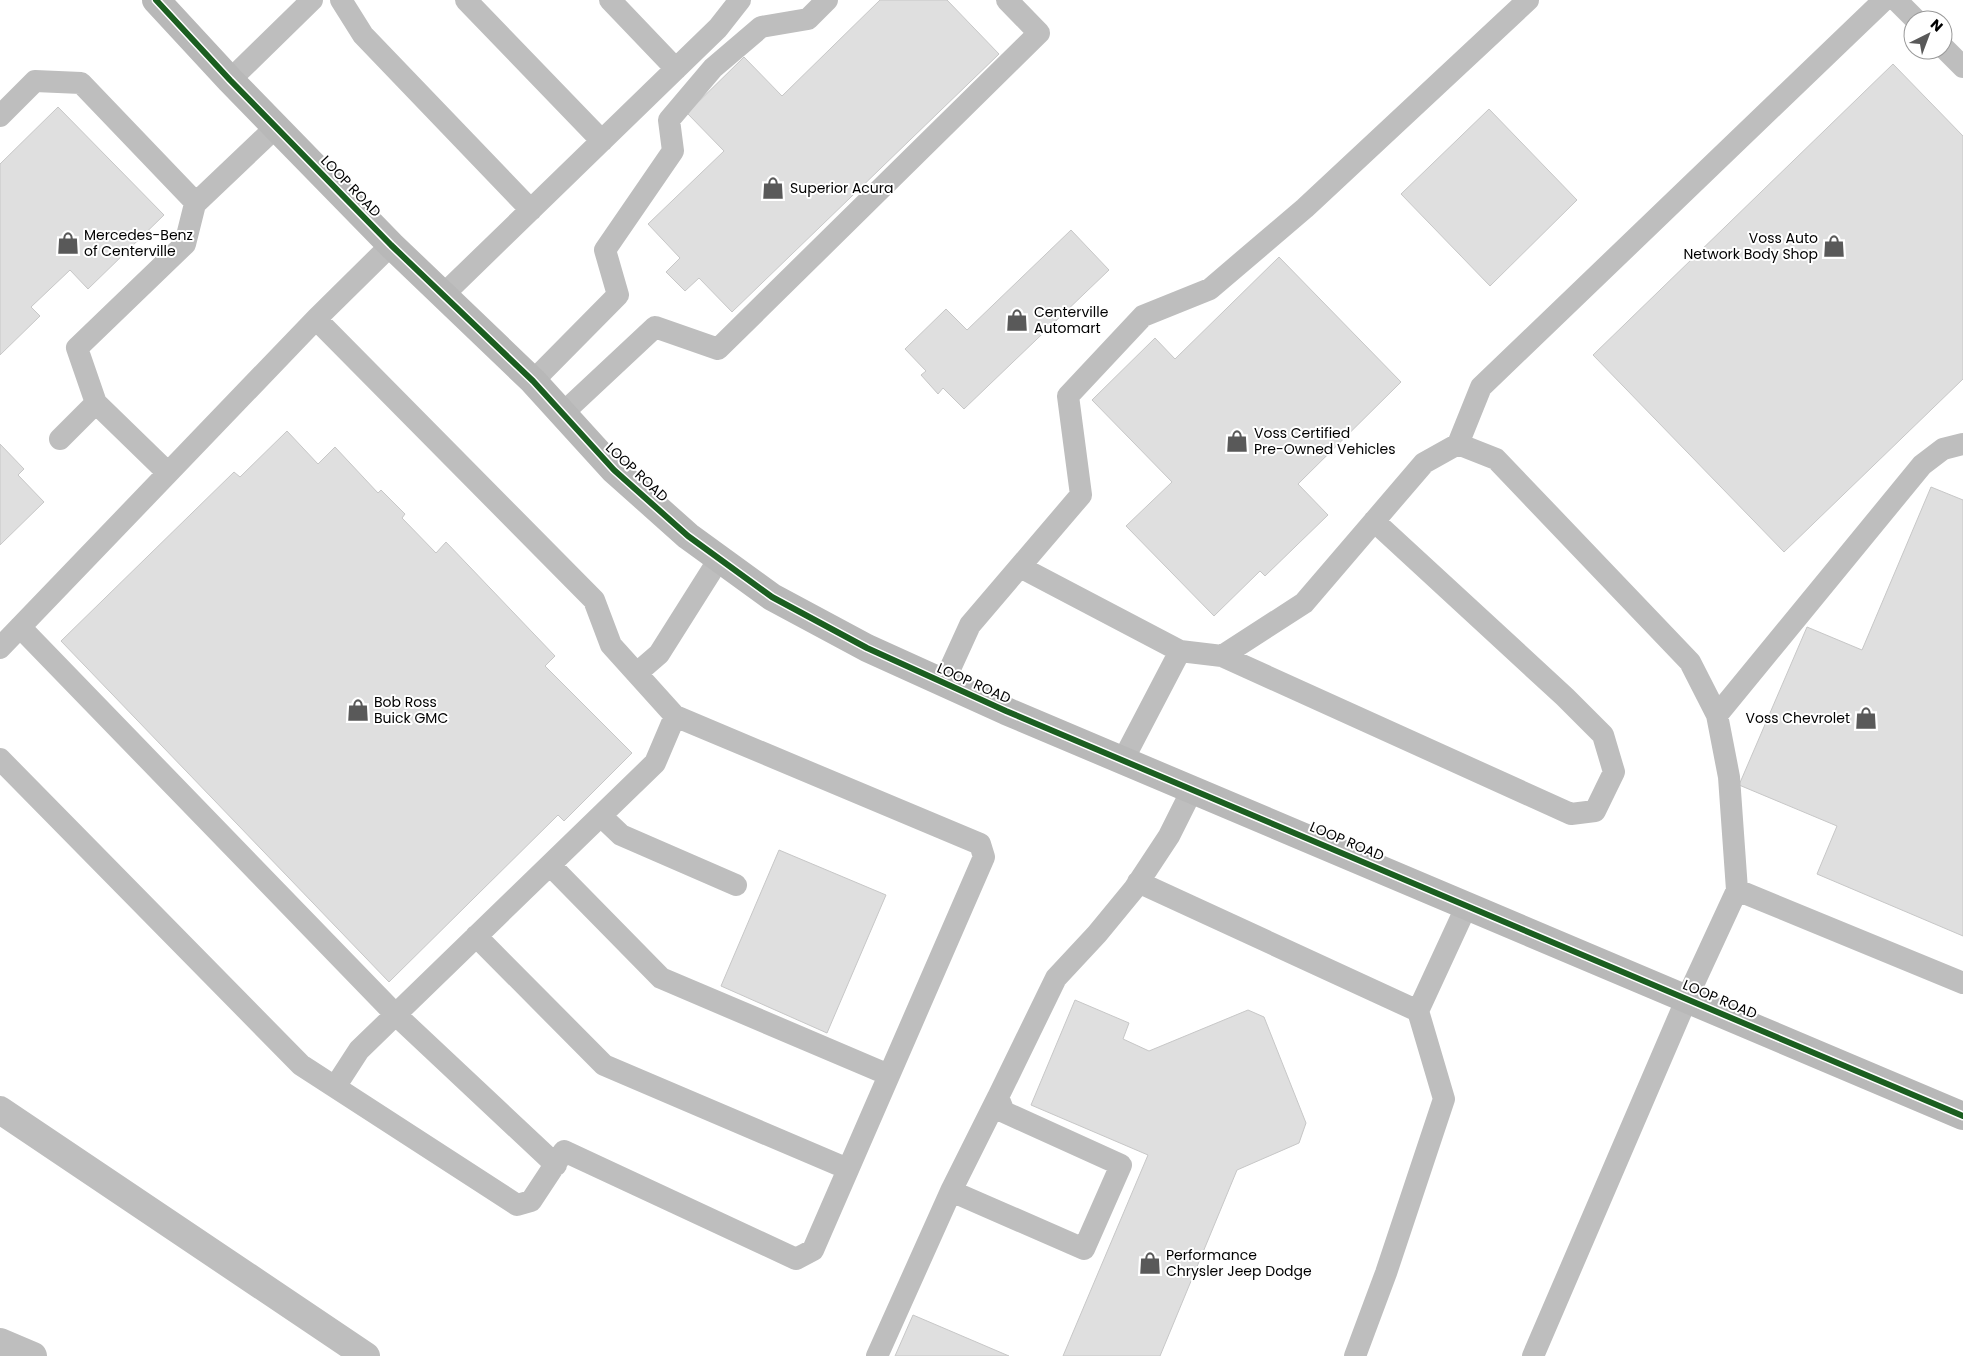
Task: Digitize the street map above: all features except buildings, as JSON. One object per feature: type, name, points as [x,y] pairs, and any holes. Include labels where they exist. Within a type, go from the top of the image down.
[{"type":"highway","points":[[0,1110],[366,1356]]},
{"type":"highway","points":[[0,1342],[32,1356]]},
{"type":"street","name":"LOOP ROAD","points":[[156,0],[230,80],[391,246],[533,381],[614,470],[688,536],[772,597],[867,648],[944,682],[1192,790],[1963,1116]]},
{"type":"lane","points":[[230,80],[312,0]]},
{"type":"lane","points":[[341,0],[363,35],[531,210]]},
{"type":"lane","points":[[466,0],[602,141]]},
{"type":"lane","points":[[610,0],[676,69]]},
{"type":"lane","points":[[442,296],[718,28],[740,0]]},
{"type":"lane","points":[[533,381],[618,295],[606,250],[673,151],[669,120],[713,68],[761,27],[808,19],[827,0]]},
{"type":"lane","points":[[563,413],[655,327],[718,349],[1039,34],[1007,0]]},
{"type":"lane","points":[[944,682],[970,625],[1081,495],[1068,396],[1143,316],[1210,289],[1305,208],[1528,0]]},
{"type":"lane","points":[[1222,656],[1304,603],[1424,463],[1458,444],[1481,387],[1884,0]]},
{"type":"lane","points":[[1896,0],[1906,10]]},
{"type":"lane","points":[[1953,57],[1963,67]]},
{"type":"lane","points":[[0,116],[35,81],[81,83],[196,203]]},
{"type":"lane","points":[[168,472],[96,403],[77,348],[185,244],[196,203],[276,128]]},
{"type":"lane","points":[[0,648],[316,319],[391,246]]},
{"type":"lane","points":[[0,759],[301,1065],[517,1205],[531,1201],[564,1151],[796,1260],[812,1250],[984,857],[980,844],[675,716],[611,645],[594,600],[316,319]]},
{"type":"lane","points":[[60,439],[96,403]]},
{"type":"lane","points":[[1458,444],[1496,460],[1690,662],[1717,715],[1729,777],[1736,890],[1687,998],[1533,1356]]},
{"type":"lane","points":[[1717,715],[1922,465],[1944,449],[1963,444]]},
{"type":"lane","points":[[1020,566],[1180,651],[1222,656],[1572,814],[1595,811],[1614,772],[1603,735],[1565,696],[1374,521]]},
{"type":"lane","points":[[637,673],[658,654],[719,559]]},
{"type":"lane","points":[[20,627],[395,1014],[556,1165]]},
{"type":"lane","points":[[1123,760],[1180,651]]},
{"type":"lane","points":[[335,1087],[358,1050],[655,763],[675,716]]},
{"type":"lane","points":[[877,1356],[951,1191],[1056,978],[1097,934],[1138,882],[1169,836],[1192,790]]},
{"type":"lane","points":[[601,816],[621,835],[736,885]]},
{"type":"lane","points":[[550,865],[662,978],[889,1074]]},
{"type":"lane","points":[[1138,882],[1418,1011]]},
{"type":"lane","points":[[1736,890],[1963,983]]},
{"type":"lane","points":[[1355,1356],[1386,1272],[1444,1099],[1418,1011],[1467,905]]},
{"type":"lane","points":[[476,936],[604,1065],[848,1169]]},
{"type":"lane","points":[[951,1191],[1084,1249],[1121,1165],[1004,1112],[998,1098]]},
{"type":"cycle path","points":[[156,0],[230,80],[391,245],[533,381],[614,470],[688,536],[772,597],[867,648],[1006,711],[1963,1116]]},
{"type":"place","name":"Superior Acura","points":[[773,188]]},
{"type":"place","name":"Mercedes-Benz of Centerville","points":[[68,243]]},
{"type":"place","name":"Voss Auto Network Body Shop","points":[[1834,246]]},
{"type":"place","name":"Centerville Automart","points":[[1017,320]]},
{"type":"place","name":"Voss Certified Pre-Owned Vehicles","points":[[1237,441]]},
{"type":"place","name":"Bob Ross Buick GMC","points":[[358,710]]},
{"type":"place","name":"Voss Chevrolet","points":[[1866,718]]},
{"type":"place","name":"Performance Chrysler Jeep Dodge","points":[[1150,1263]]}]
